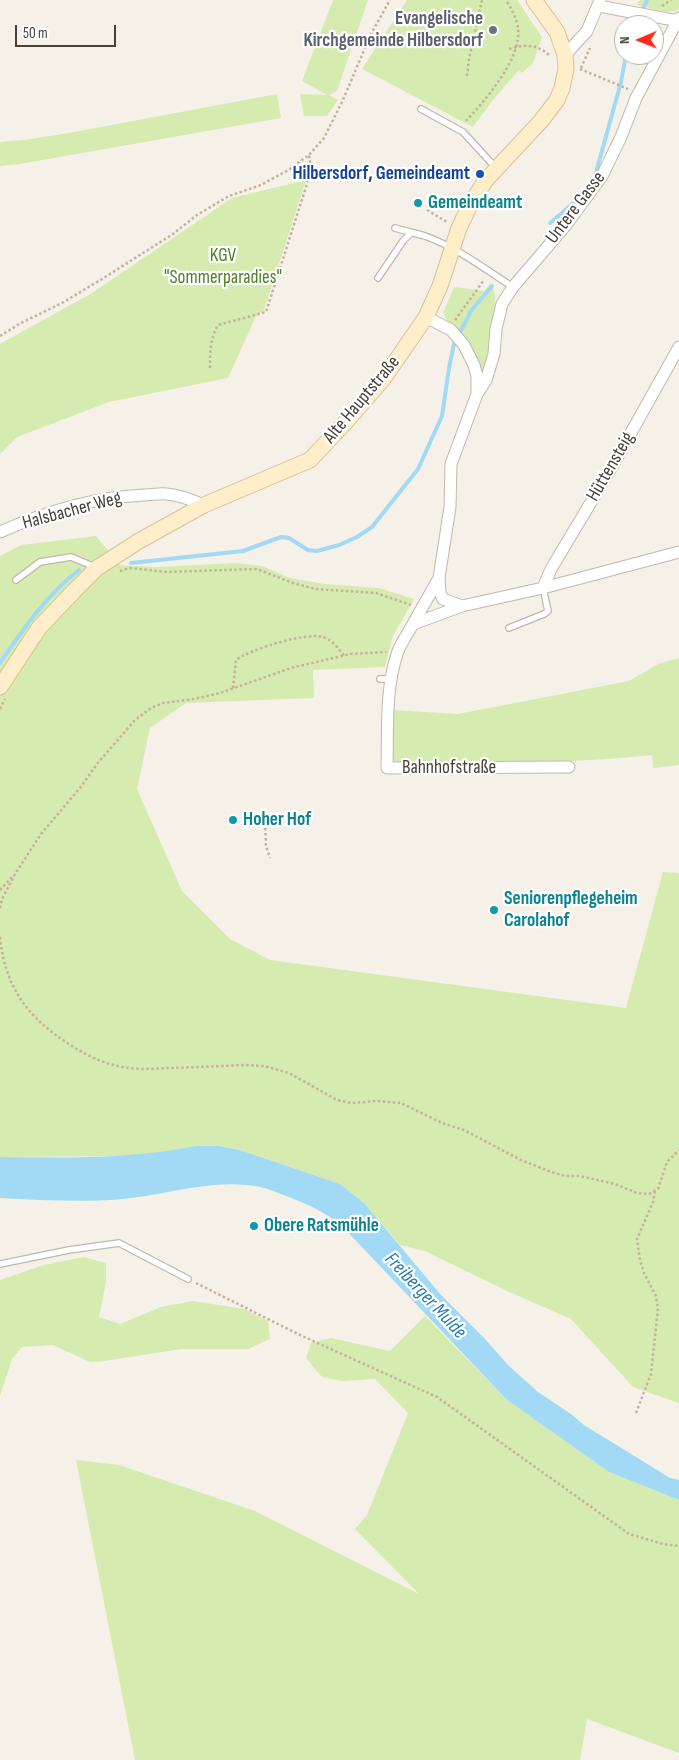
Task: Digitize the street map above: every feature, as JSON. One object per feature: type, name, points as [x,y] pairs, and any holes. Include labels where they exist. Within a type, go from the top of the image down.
[{"type":"main road","points":[[534,0],[557,32],[566,62]]},
{"type":"main road","name":"Alte Hauptstraße","points":[[4,690],[39,628],[97,568],[139,541],[182,519],[204,505],[310,460],[344,424],[384,378],[426,318],[440,286],[459,228],[469,207],[485,181],[541,121],[557,100],[565,80],[566,62]]},
{"type":"street","points":[[566,62],[587,30],[599,3],[679,20]]},
{"type":"street","name":"Untere Gasse","points":[[477,394],[486,380],[494,354],[496,329],[502,304],[513,287],[566,225],[602,176],[621,137],[636,98],[679,20]]},
{"type":"street","name":"Bahnhofstraße","points":[[426,318],[450,330],[464,345],[477,376],[477,394],[451,464],[450,507],[439,578],[440,592],[443,599],[462,606]]},
{"type":"street","name":"Hüttensteig","points":[[543,588],[551,569],[609,472],[679,347]]},
{"type":"street","name":"Halsbacher Weg","points":[[0,532],[23,522],[67,508],[118,496],[167,494],[204,505]]},
{"type":"street","points":[[413,624],[462,606],[543,588],[679,552]]},
{"type":"street","name":"Bahnhofstraße","points":[[439,578],[399,650],[386,679],[388,710],[387,768],[569,767]]},
{"type":"lane","points":[[421,109],[463,132],[496,168]]},
{"type":"lane","points":[[395,228],[424,236],[452,249],[513,287]]},
{"type":"lane","points":[[378,278],[402,241],[410,233]]},
{"type":"lane","points":[[16,580],[40,562],[71,557],[97,568]]},
{"type":"lane","points":[[509,628],[548,611],[543,588]]},
{"type":"lane","points":[[0,1264],[69,1250],[119,1243],[188,1279]]},
{"type":"path","points":[[0,336],[102,279],[173,234],[197,215],[229,196],[262,185],[290,169],[309,155],[324,138],[342,102],[371,34],[390,0]]},
{"type":"path","points":[[467,76],[469,58],[482,0]]},
{"type":"path","points":[[466,120],[489,97],[499,83],[516,46],[518,29],[511,7],[506,0]]},
{"type":"path","points":[[587,30],[592,39],[580,69],[623,88]]},
{"type":"path","points":[[509,49],[516,46],[531,45],[539,47],[558,65],[566,62]]},
{"type":"path","points":[[210,368],[212,335],[218,325],[266,312],[311,169],[309,155]]},
{"type":"path","points":[[427,210],[459,228]]},
{"type":"path","points":[[450,330],[490,272]]},
{"type":"path","points":[[112,572],[130,568],[167,572],[257,569],[315,589],[376,593],[398,599],[421,609]]},
{"type":"path","points":[[233,688],[236,660],[258,649],[306,637],[322,637],[333,643],[344,656]]},
{"type":"path","points":[[0,908],[2,899],[15,874],[41,834],[135,720],[151,708],[163,703],[194,699],[241,686],[291,668],[344,656],[399,650]]},
{"type":"path","points":[[0,708],[4,690]]},
{"type":"path","points":[[265,822],[266,846],[270,858]]},
{"type":"path","points":[[0,890],[15,874]]},
{"type":"path","points":[[0,937],[6,969],[26,1009],[38,1022],[54,1034],[91,1057],[129,1068],[264,1066],[289,1073],[337,1100],[352,1103],[377,1101],[401,1103],[464,1130],[521,1160],[551,1172],[615,1184],[637,1194],[648,1194],[658,1189],[667,1162],[679,1150]]},
{"type":"path","points":[[636,1413],[651,1374],[658,1308],[656,1296],[644,1273],[640,1260],[637,1239],[653,1202],[655,1191]]},
{"type":"path","points":[[188,1279],[302,1336],[437,1398],[629,1534],[663,1544],[679,1546]]},
{"type":"green space","points":[[333,0],[368,0],[337,91],[329,95],[338,100],[327,116],[304,116],[300,94],[327,95],[302,81]]},
{"type":"green space","points":[[407,0],[517,0],[542,37],[533,63],[522,73],[519,70],[492,101],[473,127],[362,69]]},
{"type":"green space","points":[[640,0],[679,0],[679,9],[666,12],[637,5]]},
{"type":"green space","points":[[277,94],[281,118],[0,166],[0,142],[69,133]]},
{"type":"green space","name":"KGV \"Sommerparadies\"","points":[[306,180],[264,310],[256,316],[228,378],[109,402],[17,437],[0,454],[0,344],[92,293],[232,198]]},
{"type":"green space","points":[[491,283],[495,302],[494,324],[486,367],[482,370],[472,349],[448,322],[443,313],[454,287],[484,291]]},
{"type":"green space","points":[[96,536],[120,565],[157,567],[236,563],[262,566],[290,578],[324,584],[379,588],[414,599],[393,636],[385,667],[313,670],[314,698],[186,703],[150,728],[137,789],[182,891],[230,939],[270,960],[626,1008],[663,872],[679,873],[679,1403],[633,1387],[571,1319],[507,1291],[425,1251],[400,1245],[364,1203],[340,1184],[240,1150],[219,1146],[134,1156],[0,1157],[0,556],[21,545]]},
{"type":"green space","points":[[679,658],[679,765],[653,768],[652,755],[554,762],[390,762],[392,710],[458,714],[629,681],[658,664]]},
{"type":"green space","points":[[84,1257],[106,1263],[106,1282],[99,1317],[120,1324],[161,1307],[193,1301],[244,1309],[268,1321],[270,1339],[248,1349],[181,1349],[90,1362],[53,1345],[22,1347],[12,1359],[0,1396],[0,1280],[44,1265]]},
{"type":"green space","points":[[425,1316],[507,1400],[609,1472],[679,1500],[679,1753],[587,1719],[580,1760],[135,1760],[76,1460],[119,1465],[255,1511],[419,1594],[355,1529],[367,1515],[408,1413],[375,1379],[343,1381],[322,1377],[306,1358],[311,1343],[331,1338],[390,1351]]},
{"type":"water","name":"Freiberger Mulde","points":[[196,1146],[219,1146],[240,1150],[340,1184],[364,1203],[441,1295],[509,1366],[538,1392],[584,1425],[670,1478],[679,1480],[679,1500],[609,1472],[507,1400],[342,1226],[323,1213],[303,1203],[264,1188],[241,1185],[204,1186],[148,1196],[110,1200],[69,1201],[0,1198],[0,1157],[123,1155]]},
{"type":"waterway","points":[[640,15],[647,0]]},
{"type":"waterway","points":[[595,176],[624,65]]},
{"type":"waterway","points":[[550,223],[576,201],[587,187]]},
{"type":"waterway","points":[[131,563],[243,551],[281,537],[289,538],[308,550],[317,551],[339,545],[357,537],[372,527],[418,469],[442,416],[454,344],[471,311],[492,286]]},
{"type":"waterway","points":[[0,663],[26,626],[56,590],[79,570]]},
{"type":"place","name":"Evangelische Kirchgemeinde Hilbersdorf","points":[[493,30]]},
{"type":"place","name":"Hilbersdorf, Gemeindeamt","points":[[480,174]]},
{"type":"place","name":"Gemeindeamt","points":[[418,203]]},
{"type":"place","name":"Hoher Hof","points":[[233,820]]},
{"type":"place","name":"Seniorenpflegeheim Carolahof","points":[[494,910]]},
{"type":"place","name":"Obere Ratsmühle","points":[[254,1226]]}]
